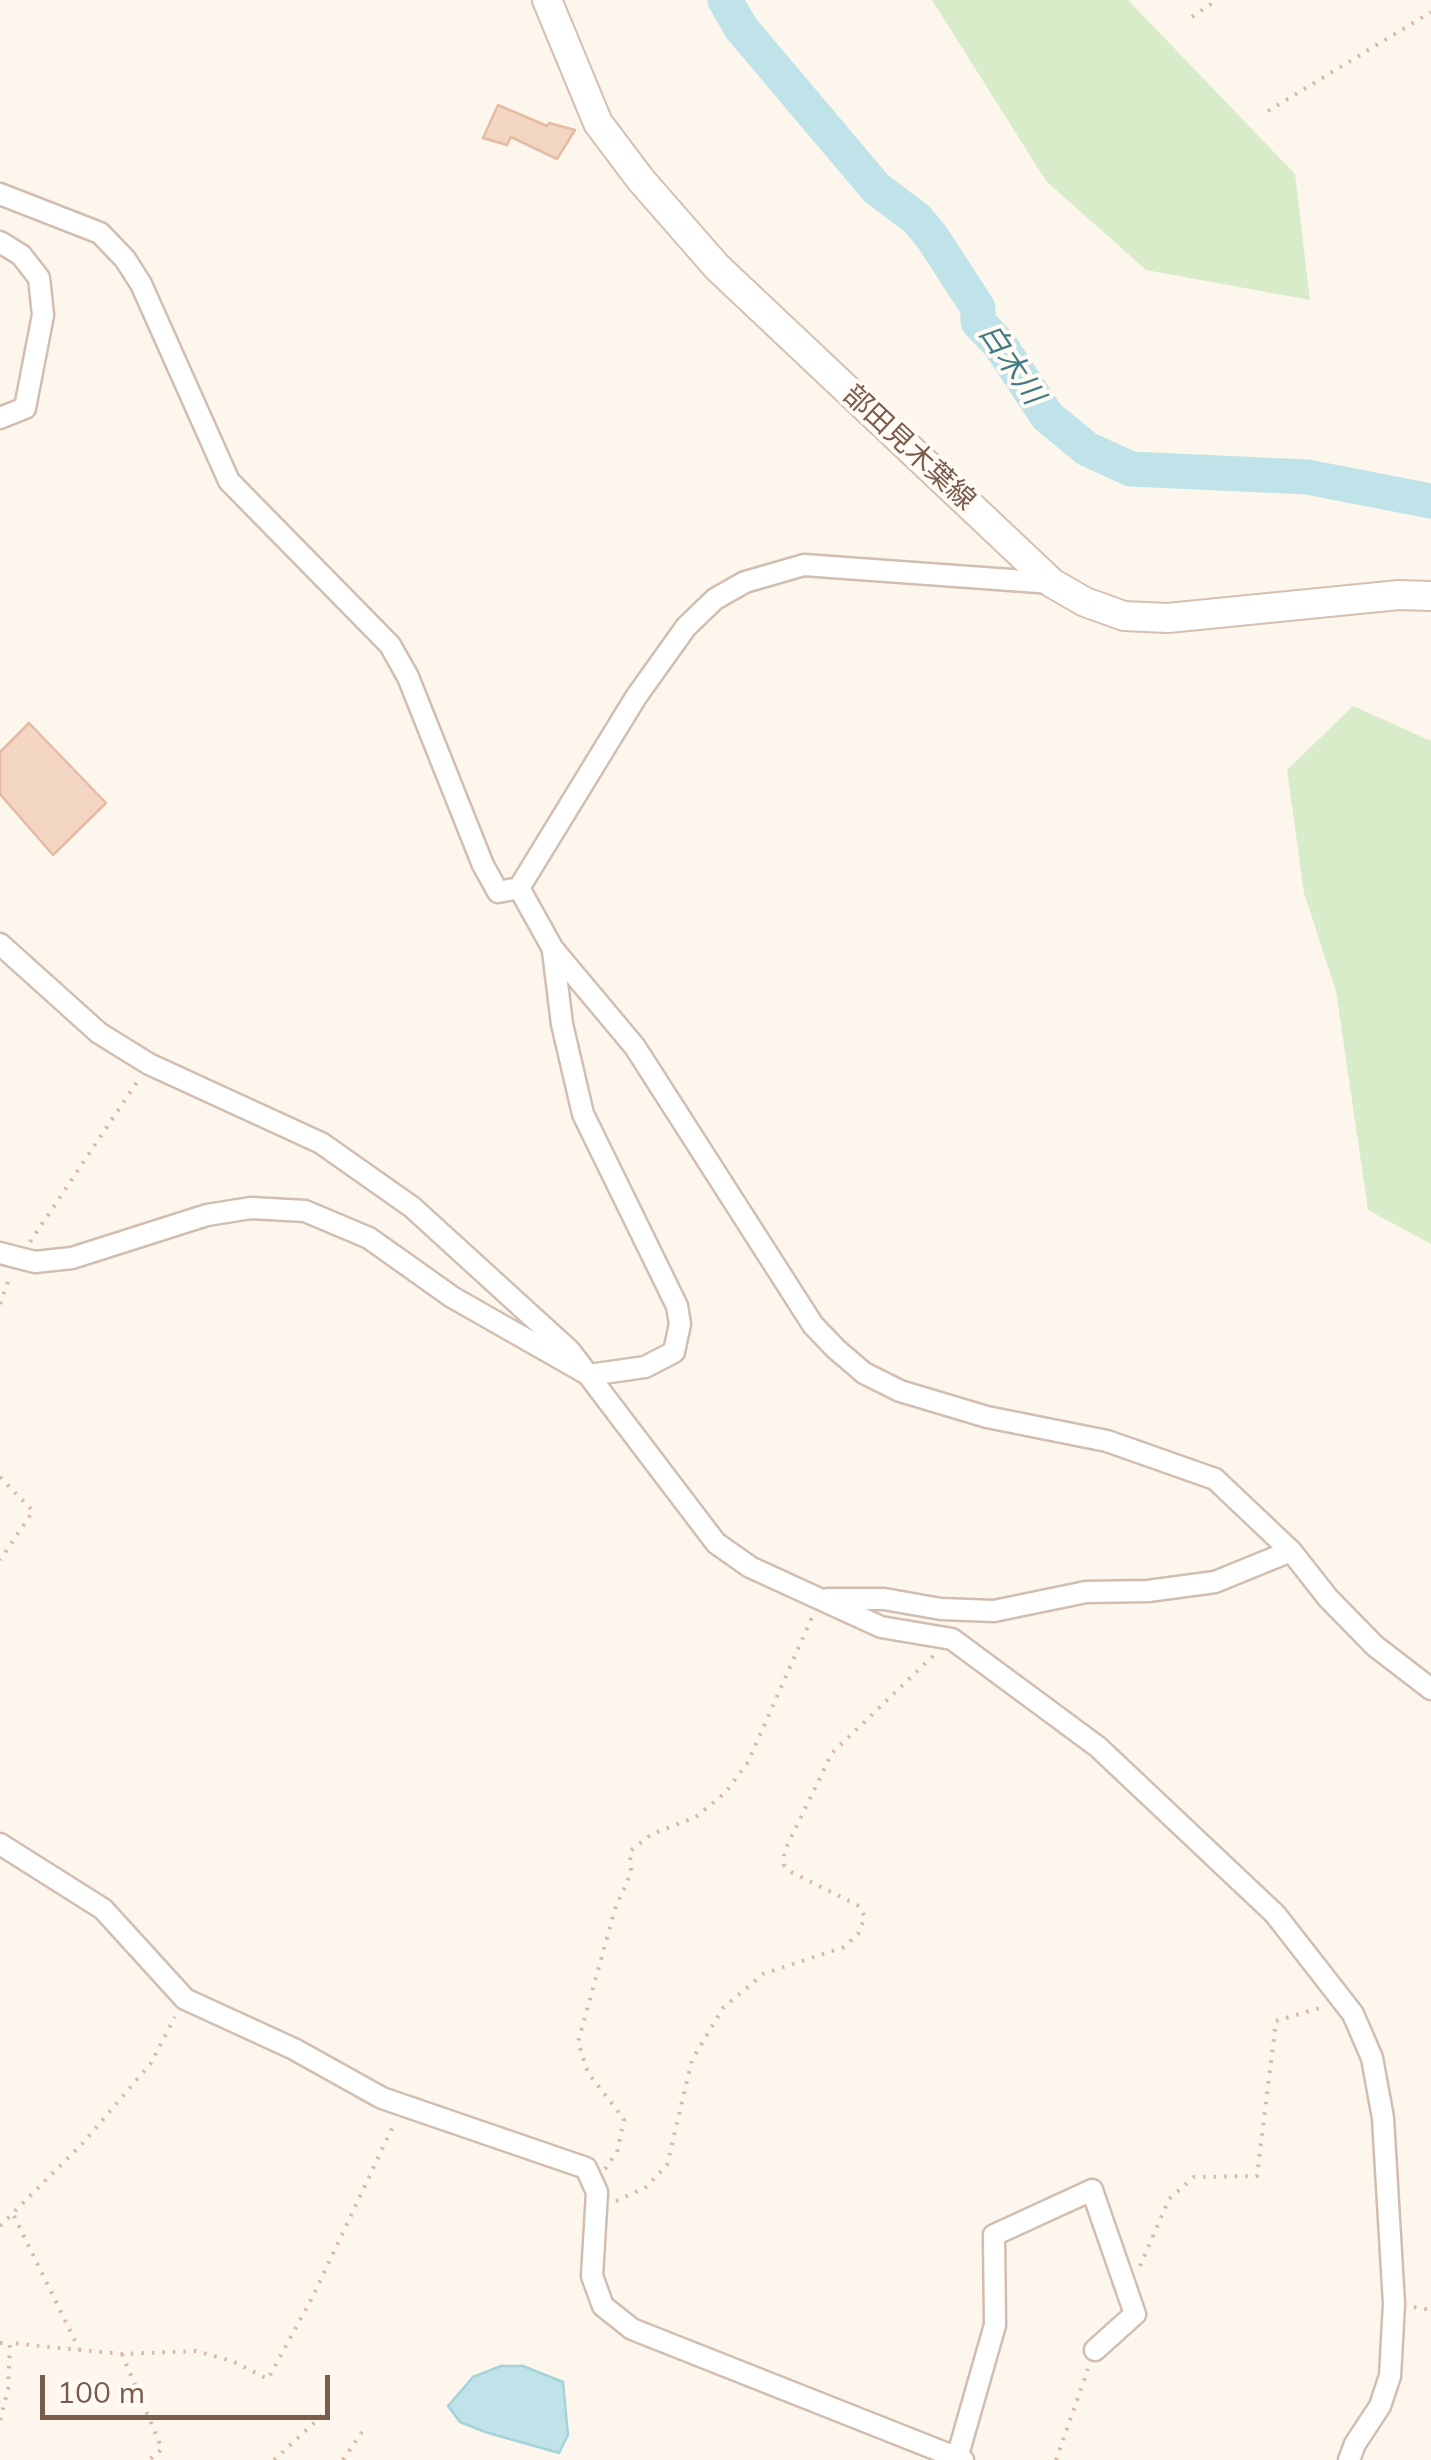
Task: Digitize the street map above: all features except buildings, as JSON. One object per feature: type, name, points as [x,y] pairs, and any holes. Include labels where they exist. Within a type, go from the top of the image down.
[{"type":"main road","name":"部田見木葉線","points":[[547,0],[598,123],[654,194],[717,266],[1052,584],[1124,616],[1168,618],[1399,595],[1431,596]]},
{"type":"street","points":[[0,194],[100,233],[125,259],[141,284],[229,481],[390,646],[408,677],[483,865],[498,892],[519,888],[636,697],[686,627],[715,598],[745,582],[804,565],[1052,584]]},
{"type":"street","points":[[0,242],[21,254],[39,278],[43,315],[25,408],[0,418]]},
{"type":"street","points":[[519,888],[553,950],[636,1047],[814,1324],[864,1373],[900,1391],[987,1418],[1107,1441],[1169,1459],[1216,1479],[1292,1551],[1328,1598],[1375,1646],[1431,1689]]},
{"type":"street","points":[[0,944],[99,1033],[149,1064],[321,1143],[373,1176],[498,1282],[589,1375],[638,1435],[697,1524],[716,1543],[750,1567],[818,1603],[881,1627],[952,1639],[1048,1706],[1196,1835],[1275,1914],[1343,2001],[1372,2058],[1384,2118],[1394,2304],[1386,2392],[1349,2460]]},
{"type":"street","points":[[6,1261],[72,1258],[207,1215],[251,1208],[305,1211],[369,1238],[452,1297],[589,1375],[646,1368],[674,1352],[680,1324],[677,1306],[583,1114],[562,1024],[553,950]]},
{"type":"street","points":[[818,1603],[884,1599],[942,1609],[994,1612],[1086,1592],[1148,1591],[1216,1582],[1292,1551]]},
{"type":"street","points":[[0,1844],[96,1902],[185,1999],[294,2049],[357,2086],[572,2161],[593,2177],[597,2192],[592,2276],[604,2306],[632,2329],[960,2459],[995,2325],[994,2235],[1092,2190],[1135,2314],[1094,2350]]},
{"type":"path","points":[[1192,17],[1216,0]]},
{"type":"path","points":[[1268,111],[1431,12]]},
{"type":"path","points":[[23,1252],[149,1064]]},
{"type":"path","points":[[0,1304],[6,1261]]},
{"type":"path","points":[[0,1478],[33,1510],[0,1560]]},
{"type":"path","points":[[593,2177],[608,2167],[617,2152],[624,2120],[588,2073],[578,2042],[615,1908],[632,1873],[630,1851],[652,1834],[696,1818],[726,1792],[748,1762],[818,1603]]},
{"type":"path","points":[[594,2213],[646,2187],[667,2165],[692,2060],[723,2008],[763,1974],[844,1947],[858,1934],[864,1917],[858,1906],[791,1872],[784,1865],[784,1852],[832,1752],[952,1639]]},
{"type":"path","points":[[0,2226],[14,2216],[151,2063],[185,1999]]},
{"type":"path","points":[[1128,2294],[1169,2199],[1194,2177],[1257,2176],[1276,2021],[1343,2001]]},
{"type":"path","points":[[0,2343],[122,2354],[196,2352],[232,2361],[268,2379],[313,2296],[404,2104]]},
{"type":"path","points":[[14,2216],[79,2349]]},
{"type":"path","points":[[0,2420],[8,2389],[10,2342]]},
{"type":"path","points":[[1056,2460],[1094,2350]]},
{"type":"path","points":[[122,2354],[162,2449],[149,2460]]},
{"type":"path","points":[[274,2460],[328,2410]]},
{"type":"path","points":[[343,2460],[366,2426]]},
{"type":"green space","points":[[932,0],[1128,0],[1295,174],[1310,300],[1146,270],[1046,181]]},
{"type":"green space","points":[[1353,706],[1431,741],[1431,1244],[1368,1210],[1336,991],[1304,893],[1287,770]]},
{"type":"water","points":[[501,2366],[523,2366],[563,2382],[568,2435],[559,2453],[460,2422],[448,2406],[473,2377]]},
{"type":"waterway","name":"白木川","points":[[725,0],[741,28],[876,188],[917,219],[932,237],[978,308],[978,322],[1000,345],[1047,416],[1087,449],[1131,469],[1307,477],[1431,501]]}]
